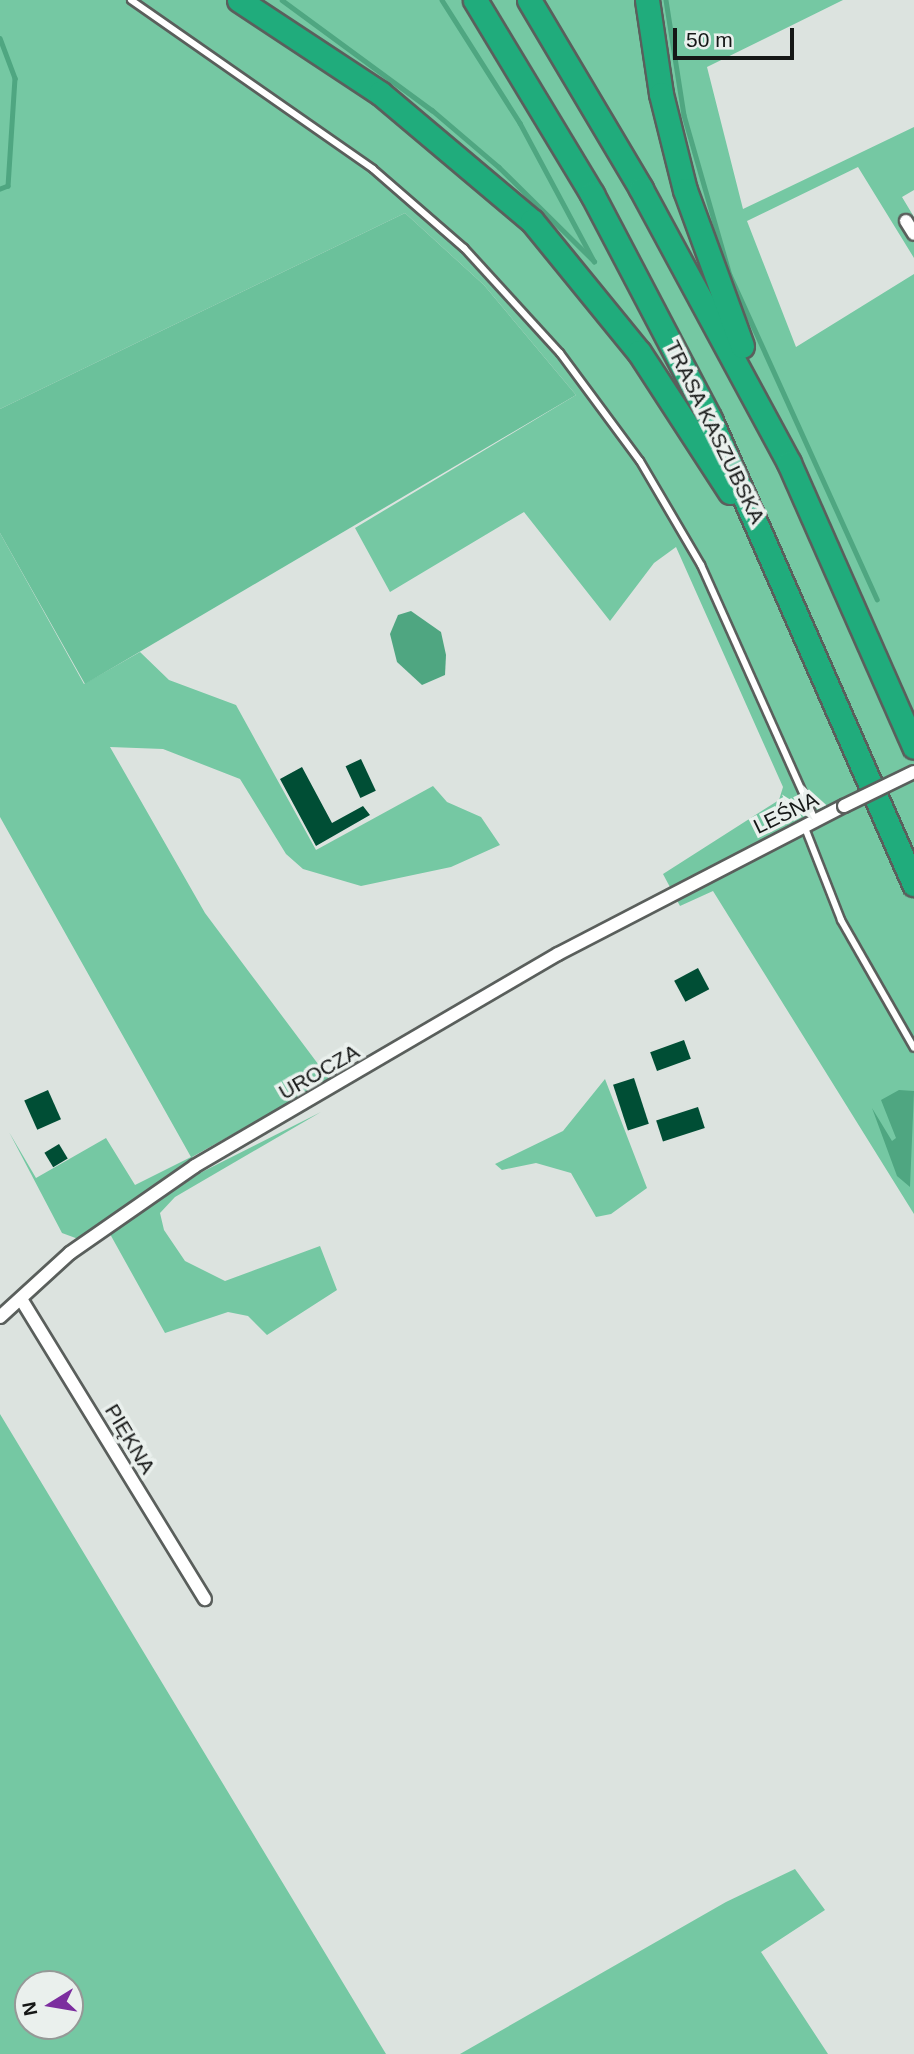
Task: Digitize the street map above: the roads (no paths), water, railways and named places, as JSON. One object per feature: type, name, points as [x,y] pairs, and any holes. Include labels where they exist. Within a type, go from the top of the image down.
[{"type":"highway","points":[[239,0],[417,122],[532,221],[570,262],[676,402],[800,617]]},
{"type":"highway","name":"TRASA KASZUBSKA","points":[[475,0],[592,194],[673,345],[800,617],[914,884]]},
{"type":"highway","points":[[529,0],[635,179],[789,463]]},
{"type":"highway","points":[[647,0],[661,94],[692,216],[789,463],[914,747]]},
{"type":"street","points":[[906,221],[914,234]]},
{"type":"street","name":"LEŚNA","points":[[677,890],[914,772]]},
{"type":"street","name":"UROCZA","points":[[0,1317],[70,1253],[195,1166],[677,890]]},
{"type":"street","name":"PIĘKNA","points":[[22,1299],[205,1599]]},
{"type":"lane","points":[[131,0],[373,169],[464,248],[561,353],[640,461],[701,565],[809,823],[841,920],[914,1048]]},
{"type":"waterway","points":[[282,0],[432,110],[499,167],[594,261]]},
{"type":"waterway","points":[[442,0],[520,123],[594,261]]},
{"type":"waterway","points":[[666,0],[684,115],[730,275],[877,599]]},
{"type":"waterway","points":[[0,38],[15,78],[8,186],[0,189]]}]
